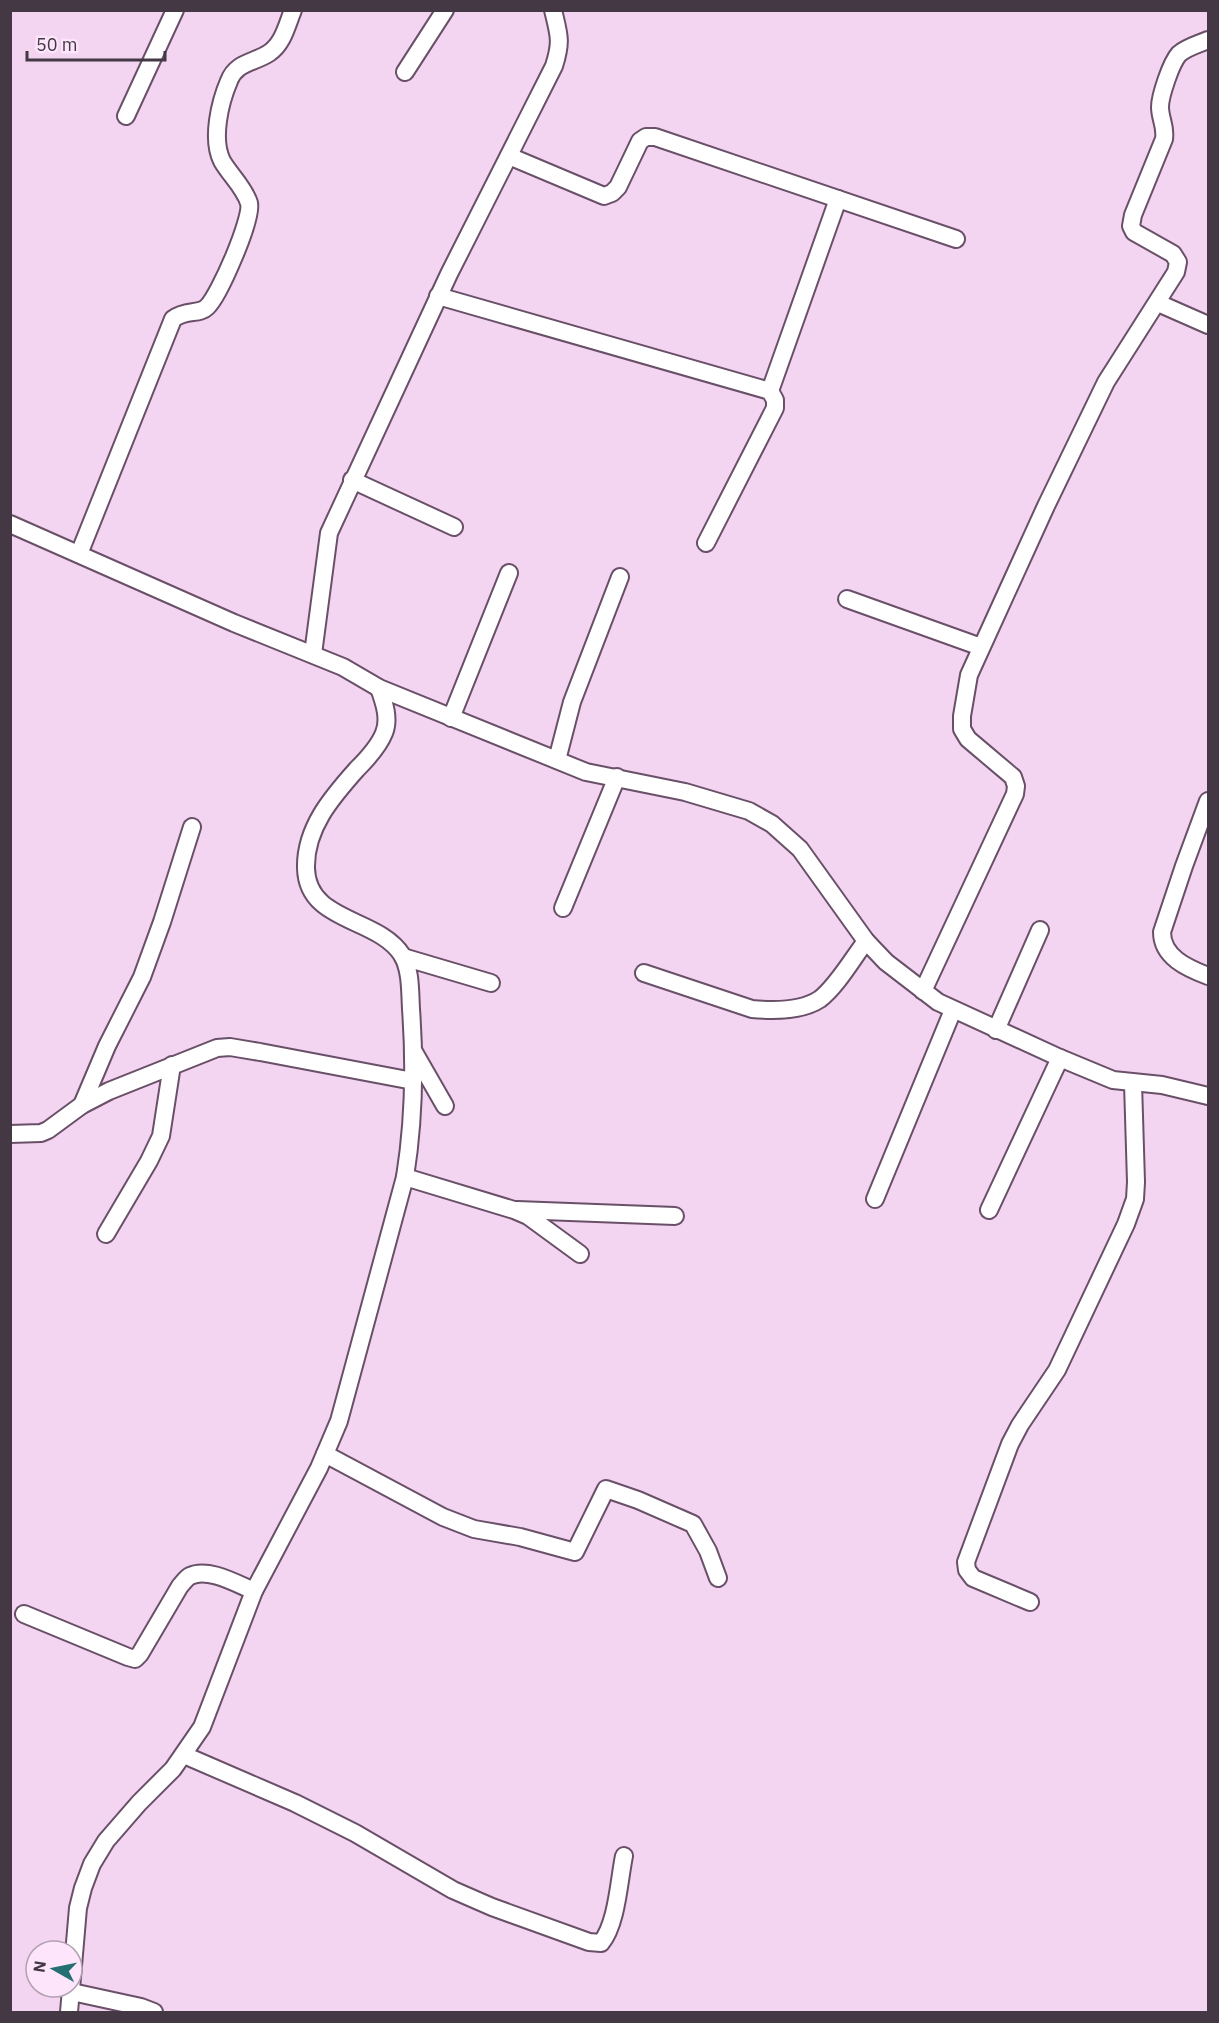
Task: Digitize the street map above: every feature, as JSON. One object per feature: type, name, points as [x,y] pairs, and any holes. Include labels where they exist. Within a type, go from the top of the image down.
[{"type":"street","points":[[126,116],[175,10]]},
{"type":"street","points":[[79,554],[174,319],[182,312],[202,311],[209,306],[226,276],[248,220],[250,205],[222,160],[216,144],[216,132],[229,80],[234,70],[270,53],[280,41],[293,10]]},
{"type":"street","points":[[405,72],[445,10]]},
{"type":"street","points":[[313,654],[329,533],[438,296],[555,66],[560,51],[559,31],[551,11]]},
{"type":"street","points":[[923,991],[1015,794],[1016,786],[1013,777],[968,738],[962,729],[969,675],[1106,382],[1176,272],[1178,262],[1173,254],[1134,232],[1131,226],[1133,215],[1164,139],[1166,130],[1160,108],[1173,64],[1179,55],[1190,47],[1209,40]]},
{"type":"street","points":[[509,156],[604,196],[612,193],[618,187],[640,141],[646,137],[655,137],[956,239]]},
{"type":"street","points":[[770,391],[837,199]]},
{"type":"street","points":[[438,296],[770,391],[776,408],[706,543]]},
{"type":"street","points":[[1158,303],[1209,326]]},
{"type":"street","points":[[352,480],[454,527]]},
{"type":"street","points":[[10,524],[234,623],[343,667],[379,688],[586,772],[685,792],[749,811],[772,824],[800,849],[866,940],[886,962],[952,1010],[1113,1080],[1207,1092]]},
{"type":"street","points":[[451,718],[509,573]]},
{"type":"street","points":[[557,760],[572,702],[620,577]]},
{"type":"street","points":[[848,599],[981,647]]},
{"type":"street","points":[[76,1939],[78,1908],[92,1864],[106,1842],[184,1755],[202,1727],[254,1591],[325,1454],[339,1421],[405,1177],[410,1145],[414,1052],[409,979],[404,957],[395,946],[327,908],[316,898],[308,884],[306,868],[308,847],[316,823],[326,806],[370,755],[384,733],[385,706],[379,688]]},
{"type":"street","points":[[563,908],[617,777]]},
{"type":"street","points":[[1209,801],[1184,866],[1162,932],[1162,941],[1167,953],[1192,969],[1209,976]]},
{"type":"street","points":[[82,1105],[107,1046],[142,977],[192,827]]},
{"type":"street","points":[[996,1030],[1040,930]]},
{"type":"street","points":[[644,972],[752,1009],[769,1011],[802,1006],[818,1000],[828,992],[866,940]]},
{"type":"street","points":[[404,957],[491,984]]},
{"type":"street","points":[[875,1199],[952,1010]]},
{"type":"street","points":[[10,1134],[41,1133],[82,1105],[172,1065],[217,1048],[230,1047],[413,1080]]},
{"type":"street","points":[[414,1052],[445,1106]]},
{"type":"street","points":[[988,1210],[1059,1058]]},
{"type":"street","points":[[106,1234],[161,1136],[172,1065]]},
{"type":"street","points":[[1030,1602],[973,1578],[967,1570],[966,1562],[1010,1444],[1057,1370],[1126,1224],[1135,1199],[1133,1083]]},
{"type":"street","points":[[405,1177],[528,1216],[580,1254]]},
{"type":"street","points":[[514,1210],[675,1216]]},
{"type":"street","points":[[325,1454],[443,1517],[474,1528],[520,1537],[574,1552],[606,1489],[693,1524],[708,1551],[718,1578]]},
{"type":"street","points":[[24,1614],[135,1659],[180,1586],[188,1577],[200,1573],[212,1575],[254,1591]]},
{"type":"street","points":[[184,1755],[295,1803],[355,1833],[453,1890],[492,1907],[589,1942],[601,1943],[606,1937],[611,1923],[624,1856]]},
{"type":"street","points":[[84,1995],[141,2007],[154,2013]]}]
